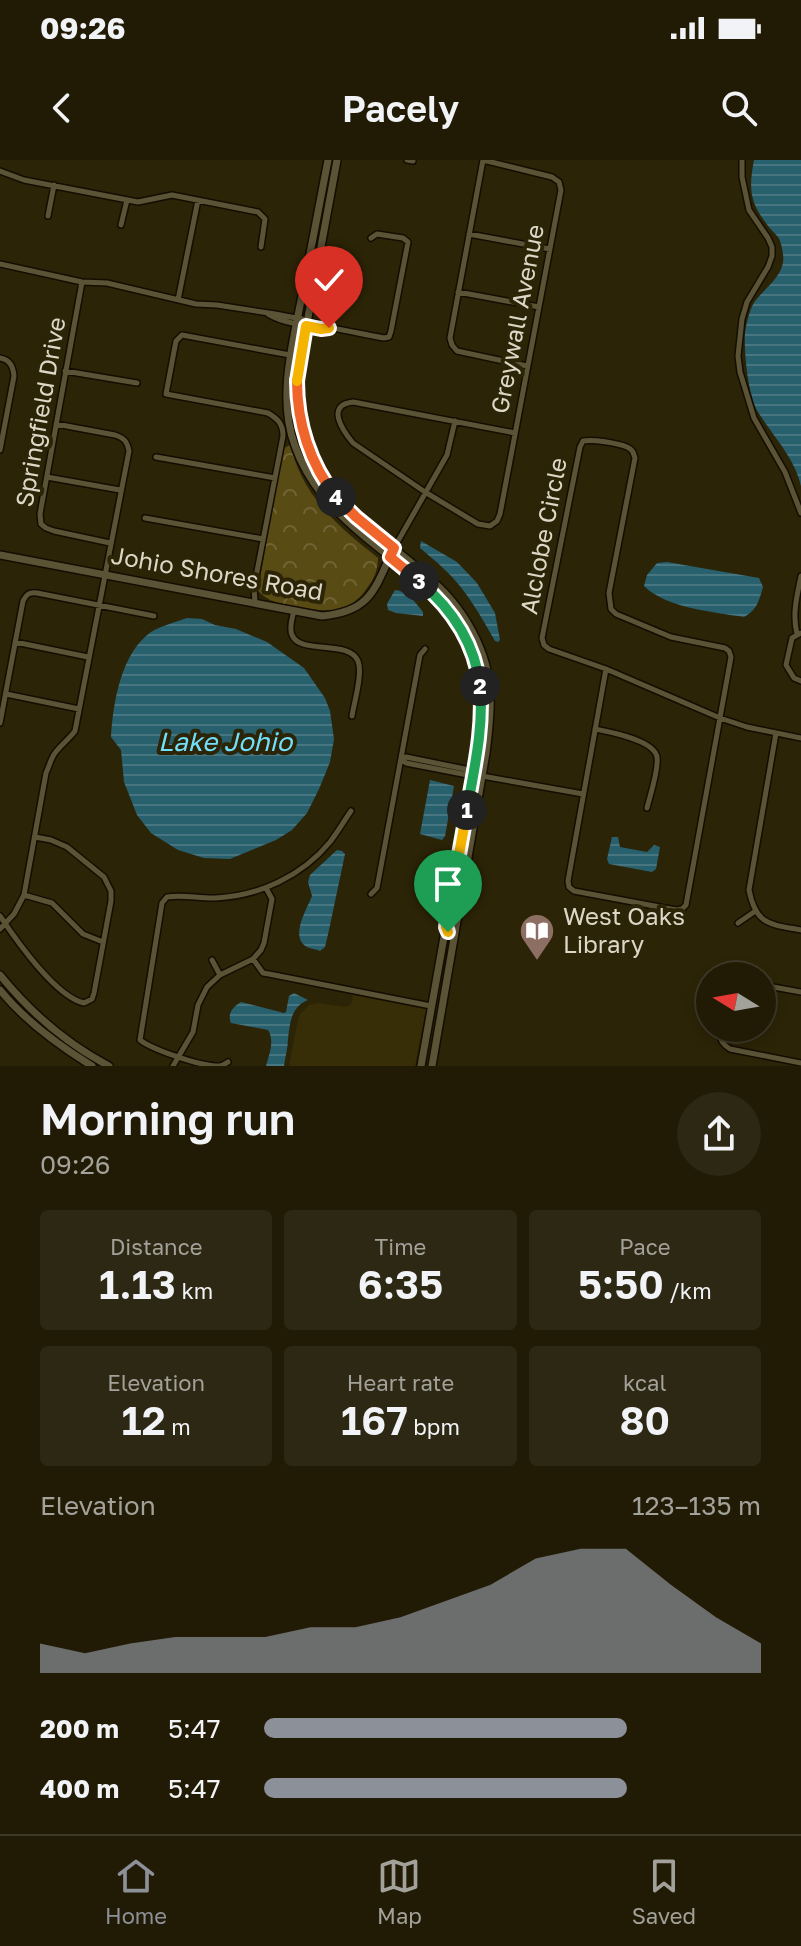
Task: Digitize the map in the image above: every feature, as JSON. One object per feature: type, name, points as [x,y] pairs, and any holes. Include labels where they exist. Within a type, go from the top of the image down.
[{"type":"main road","points":[[332,160],[325,201],[327,214],[302,322],[291,355],[287,404],[295,447],[316,487],[342,518],[435,595],[451,613],[462,631],[478,675],[480,731],[475,790],[467,833],[471,835],[432,1066]]},
{"type":"main road","points":[[332,160],[302,322],[296,383],[302,432],[321,475],[342,505],[452,599],[465,617],[484,658],[489,684],[490,718],[476,775],[421,1066]]},
{"type":"main road","name":"Johio Shores Road","points":[[0,555],[322,616],[353,610],[365,600],[394,548]]},
{"type":"main road","points":[[441,1006],[438,994],[448,932],[446,927]]},
{"type":"main road","points":[[0,975],[50,1026],[75,1046],[109,1066]]},
{"type":"main road","points":[[0,990],[46,1034],[92,1066]]},
{"type":"street","points":[[407,160],[413,161]]},
{"type":"street","points":[[483,160],[450,338],[457,351],[527,366]]},
{"type":"street","name":"Greywall Avenue","points":[[425,492],[478,524],[490,526],[497,521],[561,190],[559,182],[552,177],[483,160]]},
{"type":"street","points":[[742,160],[749,210],[768,238],[772,256],[747,302],[742,319],[738,356],[740,372],[754,418],[785,472],[801,513]]},
{"type":"street","points":[[0,171],[24,180],[138,202],[172,195],[258,212],[265,219],[261,247]]},
{"type":"street","points":[[48,216],[54,185]]},
{"type":"street","points":[[121,225],[127,200]]},
{"type":"street","points":[[178,300],[198,200]]},
{"type":"street","points":[[0,264],[82,282],[107,283],[178,300],[236,307],[321,329],[384,338],[389,337],[391,331],[408,242],[403,238],[377,234],[371,238]]},
{"type":"street","points":[[469,234],[550,249]]},
{"type":"street","name":"Springfield Drive","points":[[82,282],[40,514],[41,524],[54,531],[110,543]]},
{"type":"street","points":[[458,292],[539,307]]},
{"type":"street","points":[[255,602],[254,587],[283,428],[268,413],[166,394],[176,341],[180,337],[187,335],[291,355]]},
{"type":"street","points":[[0,358],[9,361],[14,376],[4,412],[0,450]]},
{"type":"street","points":[[65,371],[137,383]]},
{"type":"street","points":[[425,492],[353,443],[338,420],[342,406],[353,402],[515,433]]},
{"type":"street","points":[[394,548],[447,455],[455,421]]},
{"type":"street","points":[[2,926],[14,914],[24,895],[46,773],[55,752],[75,731],[129,451],[124,438],[56,424]]},
{"type":"street","name":"Alclobe Circle","points":[[606,669],[549,649],[542,638],[580,447],[583,441],[590,439],[629,447],[635,458],[609,593],[611,609],[616,614],[671,637],[729,651],[731,657],[720,718]]},
{"type":"street","points":[[156,457],[275,478]]},
{"type":"street","points":[[47,477],[120,490]]},
{"type":"street","points":[[145,518],[263,539]]},
{"type":"street","points":[[801,576],[794,621],[799,633],[789,645],[786,665],[794,678],[801,681]]},
{"type":"street","points":[[0,723],[26,595],[31,592],[154,616]]},
{"type":"street","points":[[294,611],[291,633],[294,640],[345,650],[358,661],[360,671],[352,716]]},
{"type":"street","points":[[15,642],[88,657]]},
{"type":"street","points":[[371,894],[377,888],[420,655],[425,649]]},
{"type":"street","points":[[720,718],[686,905],[676,910],[574,891],[569,887],[606,669],[745,727],[801,738]]},
{"type":"street","points":[[6,694],[79,709]]},
{"type":"street","points":[[595,729],[626,736],[651,747],[656,753],[657,762],[647,808]]},
{"type":"street","points":[[776,733],[749,890],[754,912],[778,926],[801,930]]},
{"type":"street","points":[[401,758],[583,794]]},
{"type":"street","points":[[228,1062],[214,1066],[179,1057],[140,1040],[162,903],[167,897],[175,895],[239,896],[289,877],[312,861],[330,842],[351,811]]},
{"type":"street","points":[[0,916],[2,926],[67,996],[84,1003],[92,999],[111,891],[107,881],[67,847],[35,837]]},
{"type":"street","points":[[176,1066],[193,1032],[201,996],[207,987],[220,975],[253,959],[261,950],[272,899],[266,888]]},
{"type":"street","points":[[24,895],[52,903],[83,934],[103,942]]},
{"type":"street","points":[[738,923],[754,912]]},
{"type":"street","points":[[253,959],[263,973],[431,1006]]},
{"type":"street","points":[[212,960],[220,975]]},
{"type":"street","points":[[776,988],[801,992]]},
{"type":"street","points":[[722,1042],[730,1049],[801,1063]]},
{"type":"shaded area","points":[[352,995],[426,1009],[415,1066],[289,1066],[301,1013],[309,1005],[318,1003],[346,1007],[353,1000]]},
{"type":"green space","points":[[290,445],[301,475],[316,499],[345,530],[378,558],[374,578],[360,597],[337,610],[281,604],[258,591],[282,449]]},
{"type":"water","points":[[754,160],[801,160],[801,486],[789,457],[758,412],[747,374],[745,334],[749,316],[756,300],[779,274],[783,261],[779,238],[769,228],[753,201],[751,178]]},
{"type":"water","points":[[421,541],[457,562],[477,583],[495,613],[498,642],[459,585],[420,548]]},
{"type":"water","points":[[667,562],[759,578],[763,587],[759,601],[744,617],[691,608],[665,599],[644,586],[647,575],[657,563]]},
{"type":"water","points":[[395,590],[411,598],[423,616],[388,610],[387,604]]},
{"type":"water","name":"Lake Johio","points":[[187,618],[236,629],[267,642],[304,668],[325,698],[330,711],[334,739],[330,762],[307,813],[292,830],[276,840],[230,859],[204,858],[178,850],[151,833],[137,815],[124,782],[121,750],[111,737],[120,680],[132,652],[151,632]]},
{"type":"water","points":[[430,780],[454,786],[442,840],[420,834]]},
{"type":"water","points":[[612,837],[618,837],[620,847],[647,852],[654,845],[660,847],[656,869],[652,872],[609,864],[607,859]]},
{"type":"water","points":[[337,850],[345,854],[325,947],[320,951],[302,942],[299,930],[312,896],[308,882],[310,875]]},
{"type":"water","points":[[294,993],[308,1000],[292,1016],[284,1066],[266,1066],[271,1043],[268,1030],[231,1023],[230,1013],[241,1002],[284,1013],[289,996]]},
{"type":"place","name":"West Oaks Library","points":[[537,962]]},
{"type":"route","points":[[329,328],[306,326],[296,383],[302,432],[310,452],[321,475],[342,505],[394,548],[390,557],[435,595],[451,613],[471,651],[478,675],[480,731],[446,927],[448,932]]}]
